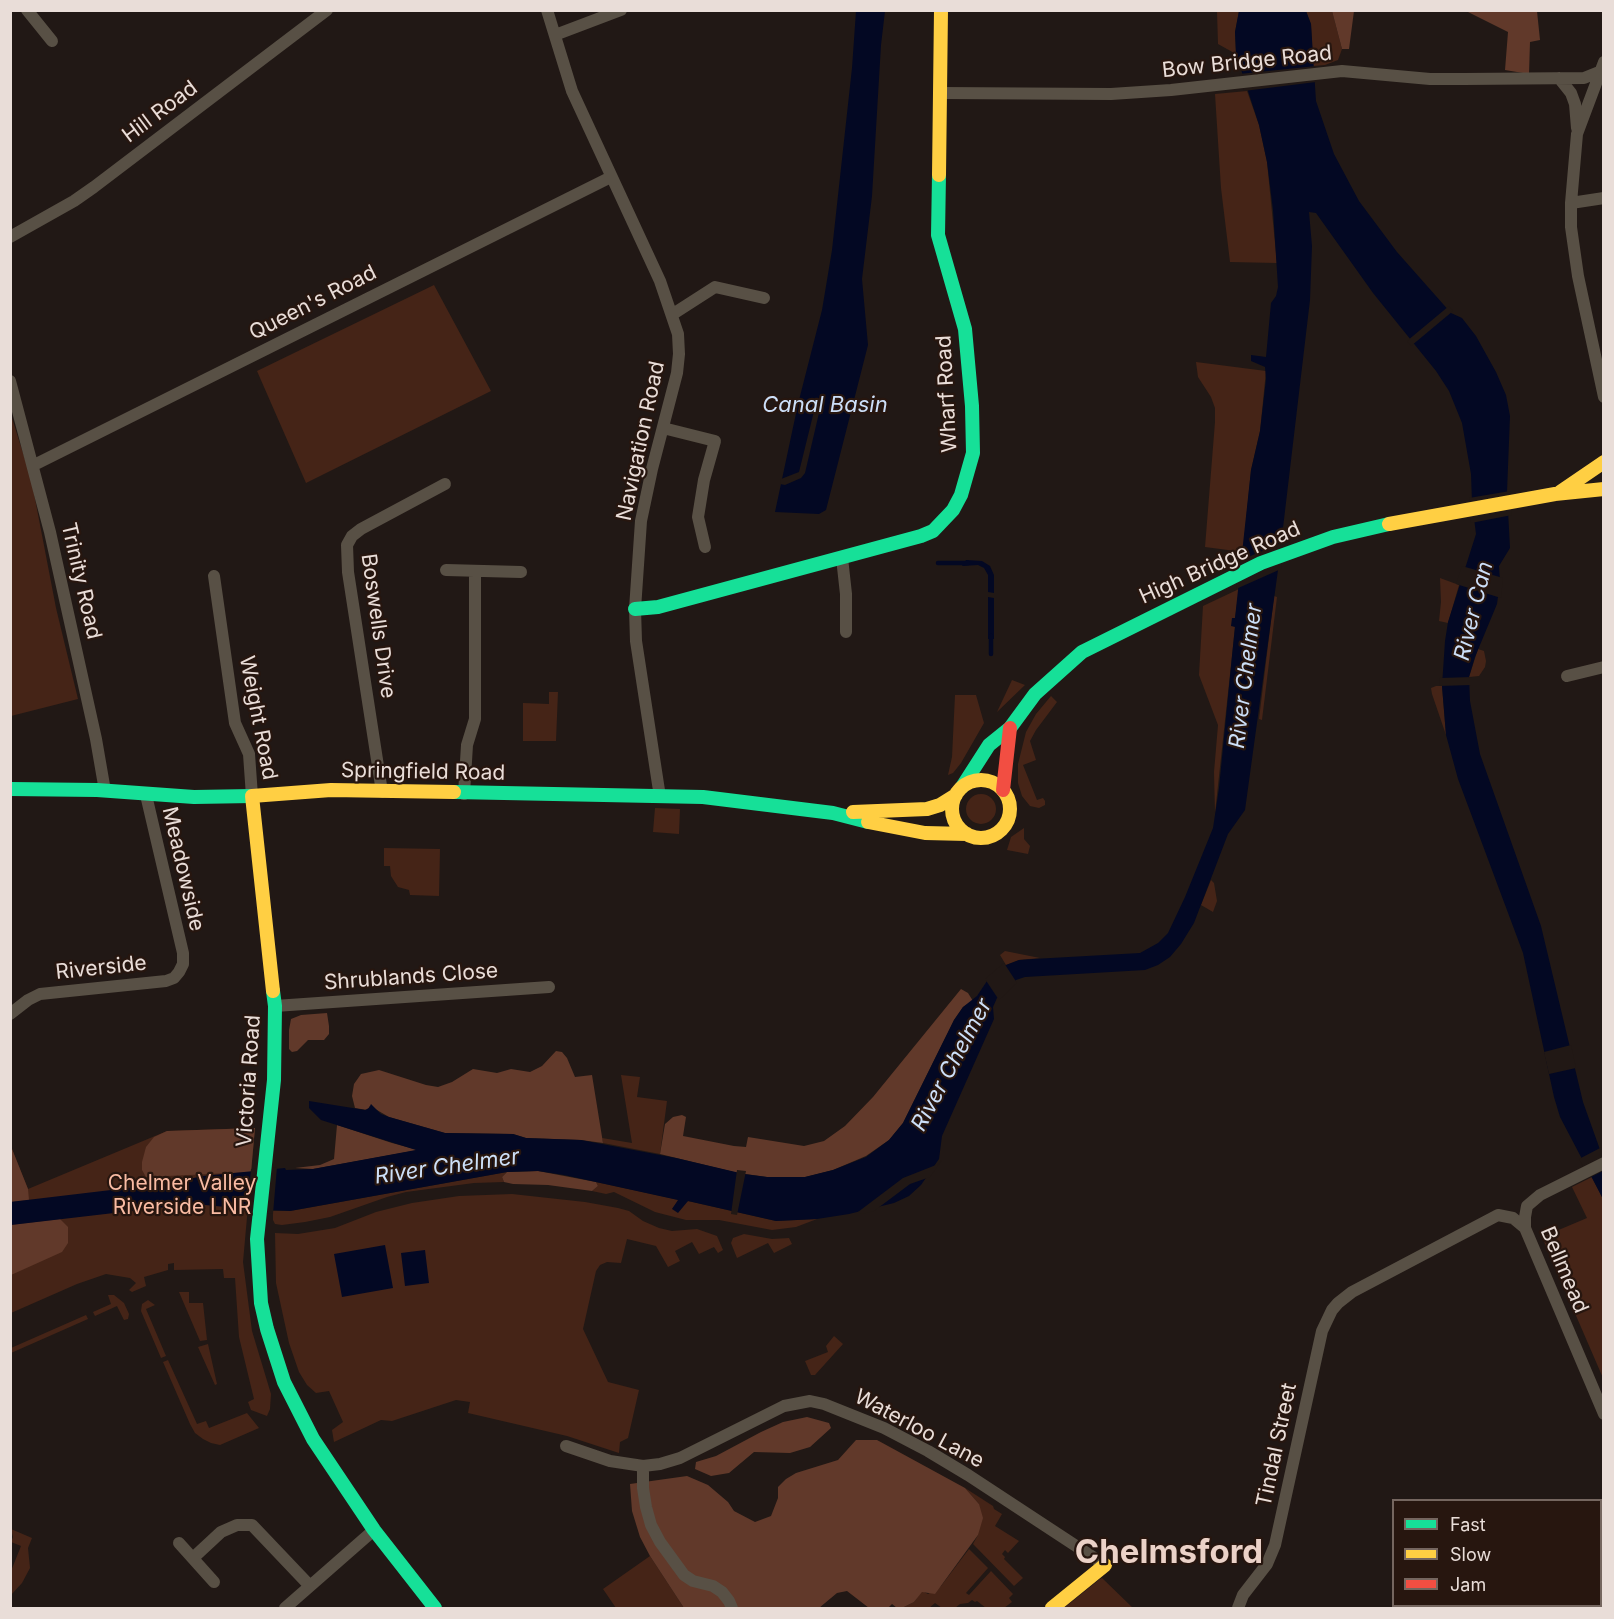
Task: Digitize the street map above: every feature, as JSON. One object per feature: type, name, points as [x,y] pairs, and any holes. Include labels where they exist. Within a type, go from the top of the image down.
[{"type":"main road","name":"Wharf Road","points":[[635,609],[658,607],[921,536],[933,531],[953,510],[961,495],[973,453],[972,406],[965,329],[938,235],[941,10]]},
{"type":"main road","name":"High Bridge Road","points":[[1556,494],[1604,462]]},
{"type":"main road","name":"High Bridge Road","points":[[959,791],[989,745],[1012,724],[1035,694],[1082,652],[1262,563],[1333,537],[1387,524],[1556,494],[1604,489]]},
{"type":"main road","points":[[1003,790],[987,781],[978,780],[959,791],[953,812],[955,821],[967,834],[984,838],[993,836],[1007,824],[1010,806],[1003,790],[1012,724]]},
{"type":"main road","name":"Springfield Road","points":[[10,789],[105,791],[146,795],[252,796],[331,790],[715,798],[833,813],[892,828],[925,833],[967,834]]},
{"type":"main road","name":"Springfield Road","points":[[833,813],[927,809],[940,805],[959,791]]},
{"type":"main road","name":"Victoria Road","points":[[252,796],[275,1006],[274,1080],[258,1221],[257,1247],[261,1303],[274,1356],[296,1408],[374,1530],[435,1608]]},
{"type":"main road","points":[[1052,1608],[1105,1565]]},
{"type":"street","points":[[27,10],[52,40]]},
{"type":"street","name":"Hill Road","points":[[10,237],[74,201],[327,10]]},
{"type":"street","name":"Navigation Road","points":[[547,10],[572,90],[660,281],[678,334],[679,354],[641,521],[635,609],[636,641],[660,797]]},
{"type":"street","points":[[555,35],[621,10]]},
{"type":"street","points":[[1577,134],[1601,67]]},
{"type":"street","name":"Bow Bridge Road","points":[[940,93],[1111,94],[1171,90],[1342,71],[1430,79],[1584,78],[1601,67]]},
{"type":"street","points":[[1559,78],[1571,93],[1575,104],[1577,134],[1571,203],[1572,227],[1578,276],[1604,397]]},
{"type":"street","name":"Queen's Road","points":[[34,465],[611,177]]},
{"type":"street","points":[[1571,203],[1604,198]]},
{"type":"street","points":[[673,314],[715,287],[764,297]]},
{"type":"street","name":"Trinity Road","points":[[10,381],[34,465],[96,739],[105,791]]},
{"type":"street","points":[[663,428],[715,441],[704,480],[698,517],[705,547]]},
{"type":"street","name":"Boswells Drive","points":[[382,792],[348,572],[347,545],[351,536],[361,529],[445,484]]},
{"type":"street","points":[[842,558],[846,594],[846,632]]},
{"type":"street","points":[[446,570],[521,572]]},
{"type":"street","points":[[465,794],[467,745],[475,719],[476,571]]},
{"type":"street","name":"Weight Road","points":[[214,576],[235,723],[249,754],[252,796]]},
{"type":"street","points":[[1567,676],[1604,667]]},
{"type":"street","name":"Meadowside","points":[[146,795],[183,953]]},
{"type":"street","name":"Riverside","points":[[10,1014],[40,994],[166,981],[174,978],[183,964],[183,953]]},
{"type":"street","name":"Shrublands Close","points":[[275,1006],[549,987]]},
{"type":"street","name":"Bellmead","points":[[1604,1163],[1540,1195],[1527,1206],[1525,1228],[1604,1414]]},
{"type":"street","name":"Tindal Street","points":[[1238,1608],[1247,1587],[1267,1564],[1275,1545],[1328,1316],[1338,1303],[1352,1292],[1498,1215],[1513,1218],[1525,1228]]},
{"type":"street","name":"Waterloo Lane","points":[[566,1446],[610,1461],[643,1466],[660,1464],[680,1458],[784,1406],[810,1401],[824,1404],[884,1428],[928,1451],[968,1474],[1105,1565]]},
{"type":"street","points":[[643,1466],[646,1507],[651,1525],[660,1542],[684,1575],[693,1581],[713,1586],[722,1592],[732,1608]]},
{"type":"street","points":[[193,1558],[221,1532],[237,1525],[252,1525],[310,1586]]},
{"type":"street","points":[[285,1608],[374,1530]]},
{"type":"street","points":[[178,1543],[214,1581]]},
{"type":"green space","points":[[1217,11],[1239,11],[1235,32],[1236,54],[1218,44]]},
{"type":"green space","points":[[1306,11],[1332,11],[1342,49],[1338,60],[1325,65],[1313,66],[1311,24]]},
{"type":"green space","points":[[1247,91],[1259,125],[1267,162],[1277,263],[1230,262],[1221,188],[1215,94]]},
{"type":"green space","points":[[434,285],[491,391],[306,483],[257,371]]},
{"type":"green space","points":[[1196,362],[1266,371],[1260,431],[1251,470],[1243,552],[1205,547],[1215,408],[1198,377]]},
{"type":"green space","points":[[10,412],[31,478],[56,608],[78,699],[11,716]]},
{"type":"green space","points":[[1440,578],[1459,585],[1448,623],[1439,621]]},
{"type":"green space","points":[[1239,589],[1235,619],[1232,618],[1235,626],[1215,813],[1214,772],[1218,725],[1199,675],[1203,606]]},
{"type":"green space","points":[[1274,596],[1277,597],[1262,720],[1259,719]]},
{"type":"green space","points":[[1478,649],[1484,651],[1485,667],[1479,676],[1469,677]]},
{"type":"green space","points":[[1012,680],[1025,685],[997,712]]},
{"type":"green space","points":[[1442,686],[1446,735],[1432,694],[1431,688]]},
{"type":"green space","points":[[549,692],[558,692],[556,741],[523,741],[523,703],[549,704]]},
{"type":"green space","points":[[955,695],[976,695],[984,723],[961,763],[953,773],[948,775],[952,757]]},
{"type":"green space","points":[[1051,696],[1057,702],[1030,741],[1036,760],[1023,765],[1037,800],[1043,798],[1045,801],[1045,805],[1039,808],[1030,806],[1022,796],[1018,783],[1018,764],[1026,732],[1036,714]]},
{"type":"green space","points":[[981,794],[991,799],[996,809],[991,819],[981,824],[971,819],[966,809],[971,799]]},
{"type":"green space","points":[[655,808],[680,809],[679,834],[653,832]]},
{"type":"green space","points":[[1024,828],[1024,839],[1030,846],[1028,854],[1007,850],[1011,837]]},
{"type":"green space","points":[[384,848],[440,849],[439,896],[410,895],[409,890],[398,887],[391,876],[390,866],[384,866]]},
{"type":"green space","points":[[1211,880],[1214,883],[1217,901],[1213,912],[1201,905]]},
{"type":"green space","points":[[1005,951],[1040,958],[1019,960],[1006,965],[1000,955]]},
{"type":"green space","points":[[621,1075],[640,1077],[637,1097],[667,1101],[660,1154],[603,1143],[602,1138],[632,1143]]},
{"type":"green space","name":"Chelmer Valley Riverside LNR","points":[[255,1128],[243,1262],[252,1331],[271,1394],[267,1416],[251,1410],[248,1402],[254,1399],[239,1337],[235,1278],[224,1278],[223,1269],[174,1270],[174,1263],[168,1264],[168,1270],[144,1277],[146,1286],[132,1292],[129,1290],[136,1283],[130,1278],[106,1274],[11,1313],[10,1144],[28,1189],[167,1131]]},
{"type":"green space","points":[[507,1172],[502,1177],[504,1182],[474,1183],[406,1192],[330,1217],[305,1222],[282,1225],[275,1224],[273,1220],[273,1211],[290,1211]]},
{"type":"green space","points":[[1592,1177],[1603,1199],[1603,1378],[1542,1237],[1587,1218],[1572,1187]]},
{"type":"green space","points":[[596,1182],[679,1200],[672,1209],[688,1201],[776,1221],[817,1219],[796,1227],[772,1230],[719,1220],[686,1220],[655,1212],[614,1192],[606,1194],[592,1191],[598,1186]]},
{"type":"green space","points":[[512,1194],[618,1208],[629,1211],[659,1228],[672,1231],[697,1229],[717,1236],[723,1250],[718,1253],[714,1247],[699,1254],[692,1242],[675,1251],[680,1261],[668,1267],[656,1246],[627,1239],[621,1263],[607,1262],[600,1265],[596,1271],[583,1329],[608,1382],[639,1390],[628,1438],[620,1442],[619,1453],[567,1436],[468,1413],[470,1402],[456,1400],[392,1421],[381,1420],[334,1442],[332,1430],[343,1422],[329,1391],[316,1393],[307,1385],[299,1372],[289,1343],[276,1283],[275,1233],[298,1234],[335,1228],[376,1212],[412,1203],[459,1196]]},
{"type":"green space","points":[[744,1234],[772,1239],[789,1238],[792,1244],[774,1253],[768,1243],[737,1258],[731,1243],[733,1238]]},
{"type":"green space","points":[[179,1292],[189,1292],[189,1303],[203,1303],[207,1340],[200,1341]]},
{"type":"green space","points":[[108,1295],[114,1295],[124,1303],[129,1314],[128,1319],[124,1320],[117,1306],[95,1316],[93,1312],[111,1304]]},
{"type":"green space","points":[[148,1300],[155,1305],[146,1309],[166,1356],[161,1358],[141,1311],[142,1304]]},
{"type":"green space","points":[[86,1315],[88,1319],[11,1353],[11,1348]]},
{"type":"green space","points":[[834,1336],[843,1344],[815,1375],[811,1375],[805,1361],[828,1352],[826,1346]]},
{"type":"green space","points":[[208,1344],[217,1384],[215,1385],[198,1347]]},
{"type":"green space","points":[[168,1360],[197,1424],[206,1421],[209,1428],[247,1413],[259,1428],[220,1445],[203,1439],[195,1433],[190,1424],[163,1362]]},
{"type":"green space","points":[[965,1488],[1002,1514],[995,1526],[1019,1541],[1008,1553],[1005,1550],[1002,1554],[1023,1578],[1014,1586],[973,1544],[978,1535],[979,1504]]},
{"type":"green space","points":[[11,1529],[32,1538],[28,1548],[30,1568],[22,1583],[11,1595],[11,1571],[21,1546],[11,1542],[13,1537]]},
{"type":"green space","points":[[969,1549],[988,1568],[966,1593],[969,1595],[991,1571],[1013,1594],[1009,1598],[1012,1602],[1004,1608],[986,1608],[972,1600],[955,1608],[942,1608],[935,1603],[929,1608],[902,1608],[914,1602],[922,1591],[928,1594],[941,1586]]},
{"type":"green space","points":[[650,1556],[684,1608],[616,1608],[603,1589]]},
{"type":"green space","points":[[1102,1578],[1133,1608],[1064,1608],[1100,1579]]},
{"type":"shaded area","points":[[1332,11],[1354,11],[1349,49],[1342,49]]},
{"type":"shaded area","points":[[1466,11],[1537,11],[1540,40],[1530,42],[1529,74],[1505,70],[1508,32]]},
{"type":"shaded area","points":[[961,989],[968,993],[973,1001],[963,1007],[954,1020],[903,1123],[889,1140],[866,1156],[833,1170],[805,1177],[767,1177],[738,1173],[660,1154],[665,1124],[673,1117],[682,1115],[686,1117],[683,1136],[734,1146],[746,1147],[748,1137],[804,1146],[824,1141],[845,1126],[873,1097]]},
{"type":"shaded area","points":[[327,1013],[329,1034],[324,1040],[308,1040],[297,1051],[292,1052],[289,1049],[291,1019],[301,1015]]},
{"type":"shaded area","points":[[556,1051],[562,1052],[567,1058],[575,1077],[592,1075],[603,1143],[526,1138],[513,1134],[445,1133],[389,1117],[370,1106],[367,1110],[355,1108],[352,1096],[354,1084],[361,1074],[379,1070],[438,1087],[452,1082],[473,1069],[497,1073],[511,1069],[530,1072],[542,1066]]},
{"type":"shaded area","points":[[337,1125],[418,1150],[313,1169],[295,1168],[320,1165],[334,1159]]},
{"type":"shaded area","points":[[255,1128],[251,1172],[146,1177],[142,1170],[146,1147],[154,1137],[167,1131]]},
{"type":"shaded area","points":[[10,1144],[28,1189],[29,1200],[11,1202]]},
{"type":"shaded area","points":[[538,1171],[596,1182],[598,1186],[592,1191],[548,1185],[513,1184],[504,1182],[502,1177],[507,1172]]},
{"type":"shaded area","points":[[60,1219],[68,1227],[68,1243],[62,1252],[11,1275],[10,1225]]},
{"type":"shaded area","points":[[807,1417],[829,1423],[831,1428],[810,1447],[790,1453],[754,1452],[729,1473],[711,1476],[695,1469],[696,1462],[716,1456],[783,1422]]},
{"type":"shaded area","points":[[856,1440],[877,1440],[965,1488],[979,1504],[983,1518],[978,1535],[935,1594],[922,1592],[914,1602],[902,1608],[897,1608],[892,1604],[888,1608],[869,1608],[847,1591],[837,1593],[819,1608],[684,1608],[640,1537],[632,1511],[630,1484],[687,1476],[708,1485],[728,1502],[734,1511],[755,1522],[771,1516],[778,1498],[778,1487],[786,1479],[796,1473],[838,1460]]},
{"type":"water","name":"Canal Basin","points":[[856,11],[885,11],[872,196],[862,279],[868,345],[826,510],[819,514],[775,512],[798,404],[822,310],[832,250]]},
{"type":"water","points":[[1239,11],[1306,11],[1311,24],[1316,101],[1334,154],[1359,201],[1397,252],[1451,313],[1462,318],[1476,336],[1506,395],[1510,416],[1507,492],[1510,548],[1499,566],[1500,582],[1497,604],[1469,677],[1470,701],[1480,754],[1541,926],[1583,1102],[1603,1158],[1603,1199],[1560,1117],[1523,953],[1458,779],[1446,735],[1442,686],[1445,641],[1448,622],[1476,534],[1471,474],[1462,423],[1449,391],[1436,371],[1373,293],[1316,213],[1309,212],[1312,246],[1310,300],[1278,570],[1245,810],[1228,834],[1194,923],[1170,957],[1145,970],[1025,977],[1016,980],[997,998],[993,1007],[994,1019],[942,1136],[939,1159],[921,1185],[909,1196],[894,1203],[849,1214],[817,1219],[776,1221],[688,1201],[678,1213],[672,1209],[678,1200],[564,1175],[538,1171],[507,1172],[290,1211],[205,1205],[174,1206],[11,1225],[10,1202],[170,1183],[203,1176],[285,1168],[286,1170],[313,1169],[416,1150],[321,1120],[309,1108],[309,1101],[365,1110],[371,1104],[381,1114],[445,1133],[513,1134],[526,1138],[581,1140],[744,1174],[767,1177],[805,1177],[833,1170],[866,1157],[889,1140],[903,1123],[954,1020],[963,1007],[977,996],[987,981],[1006,965],[1019,960],[1140,953],[1158,943],[1168,933],[1213,828],[1235,627],[1231,626],[1232,618],[1235,618],[1251,470],[1260,431],[1266,379],[1265,367],[1251,361],[1251,355],[1266,357],[1271,303],[1278,287],[1267,162],[1259,125],[1236,54],[1235,32]]},
{"type":"water","points":[[966,560],[982,561],[990,566],[994,575],[994,593],[988,592],[988,575],[984,568],[978,565],[962,566]]},
{"type":"water","points":[[988,597],[994,598],[994,639],[988,639]]},
{"type":"water","points":[[385,1245],[393,1288],[342,1297],[334,1254]]},
{"type":"water","points":[[425,1250],[429,1283],[405,1286],[401,1253]]},
{"type":"pier","points":[[1316,66],[1316,82],[1244,91],[1239,74]]},
{"type":"pier","points":[[1449,306],[1453,311],[1411,346],[1407,341]]},
{"type":"pier","points":[[817,399],[822,400],[805,473],[801,478],[785,485],[780,484],[781,479],[799,472]]},
{"type":"pier","points":[[1510,491],[1512,515],[1471,523],[1469,498]]},
{"type":"pier","points":[[1283,542],[1281,569],[1236,589],[1239,561]]},
{"type":"pier","points":[[1462,566],[1503,578],[1501,598],[1456,584]]},
{"type":"pier","points":[[1472,677],[1472,685],[1439,686],[1440,678]]},
{"type":"pier","points":[[1004,963],[1017,983],[999,1000],[985,979]]},
{"type":"pier","points":[[1571,1045],[1576,1068],[1549,1074],[1544,1052]]},
{"type":"pier","points":[[1602,1147],[1603,1171],[1589,1178],[1579,1159]]},
{"type":"pier","points":[[942,1160],[930,1177],[910,1184],[874,1211],[862,1214],[858,1212],[903,1178],[936,1165]]},
{"type":"pier","points":[[277,1167],[273,1214],[247,1212],[251,1169]]},
{"type":"pier","points":[[737,1170],[746,1171],[737,1215],[731,1214]]},
{"type":"waterway","points":[[938,563],[968,563]]},
{"type":"waterway","points":[[991,636],[991,654]]},
{"type":"traffic: fast","points":[[635,609],[658,607],[921,536],[933,531],[953,510],[961,495],[973,453],[972,406],[965,329],[938,235],[939,175]]},
{"type":"traffic: fast","points":[[962,787],[989,745],[1010,728],[1035,694],[1082,652],[1261,563],[1333,537],[1389,524]]},
{"type":"traffic: fast","points":[[10,789],[97,790],[194,797],[252,796]]},
{"type":"traffic: fast","points":[[454,792],[703,797],[833,813],[868,822]]},
{"type":"traffic: fast","points":[[273,991],[275,1006],[274,1080],[257,1239],[261,1303],[267,1329],[284,1382],[313,1439],[374,1530],[435,1608]]},
{"type":"traffic: slow","points":[[939,175],[941,10]]},
{"type":"traffic: slow","points":[[1560,492],[1604,462]]},
{"type":"traffic: slow","points":[[1389,524],[1555,494],[1604,489]]},
{"type":"traffic: slow","points":[[981,780],[992,782],[1005,793],[1010,809],[1008,820],[997,833],[981,838],[970,836],[957,825],[952,809],[954,798],[965,785],[981,780]]},
{"type":"traffic: slow","points":[[273,991],[252,796],[331,790],[454,792]]},
{"type":"traffic: slow","points":[[853,812],[927,809],[940,805],[956,795]]},
{"type":"traffic: slow","points":[[868,822],[925,833],[967,834]]},
{"type":"traffic: slow","points":[[1052,1608],[1105,1565]]},
{"type":"traffic: jam","points":[[1003,790],[1010,728]]},
{"type":"district","name":"Chelmsford","points":[[1169,1553]]},
{"type":"water label","name":"River Can","points":[[1474,611]]},
{"type":"water label","name":"River Chelmer","points":[[1246,676]]},
{"type":"water label","name":"River Chelmer","points":[[952,1065]]},
{"type":"water label","name":"River Chelmer","points":[[447,1167]]}]
